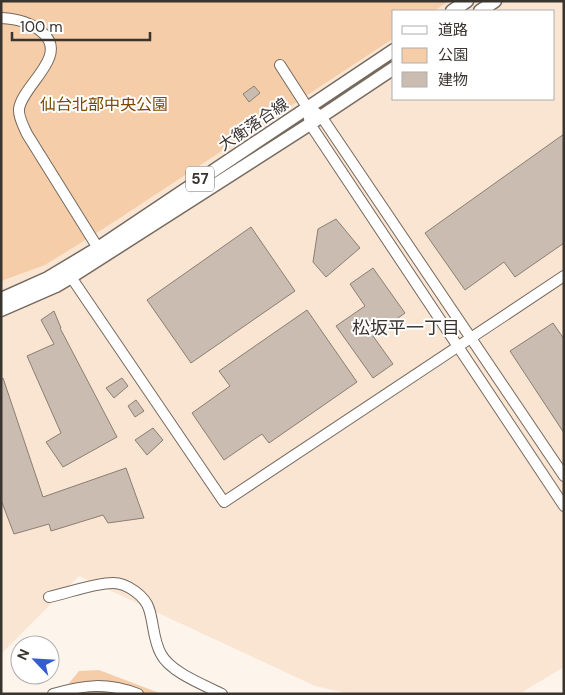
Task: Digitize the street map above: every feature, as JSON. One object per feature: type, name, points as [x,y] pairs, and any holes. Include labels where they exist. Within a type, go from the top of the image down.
[{"type":"main road","points":[[454,10],[467,1]]},
{"type":"main road","points":[[482,10],[495,1]]},
{"type":"main road","name":"大衡落合線","points":[[1,299],[48,278],[98,248],[392,51]]},
{"type":"main road","name":"大衡落合線","points":[[1,310],[72,277],[392,69]]},
{"type":"street","points":[[1,18],[27,22],[46,36],[51,44],[47,64],[26,93],[18,110],[27,134],[98,248]]},
{"type":"street","points":[[280,65],[307,107],[310,124],[564,506]]},
{"type":"street","points":[[307,107],[321,116],[564,476]]},
{"type":"street","points":[[72,277],[224,502],[564,276]]},
{"type":"street","points":[[49,597],[114,583],[130,588],[141,596],[149,608],[154,635],[161,655],[183,674],[222,694]]},
{"type":"street","points":[[53,694],[83,686],[101,684],[138,694]]},
{"type":"shaded area","points":[[1,1],[564,1],[564,667],[519,694],[351,694],[315,686],[79,576],[20,635],[10,635],[10,645],[1,654]]},
{"type":"green space","name":"仙台北部中央公園","points":[[1,1],[449,1],[436,10],[392,10],[392,39],[45,265],[1,281]]},
{"type":"green space","points":[[99,670],[162,694],[60,694],[79,671]]},
{"type":"building","points":[[254,86],[260,93],[249,102],[243,94]]},
{"type":"building","points":[[564,134],[564,243],[515,277],[504,262],[465,290],[425,233]]},
{"type":"building","points":[[336,219],[360,248],[326,277],[313,262],[318,229]]},
{"type":"building","points":[[251,227],[295,291],[191,363],[147,300]]},
{"type":"building","points":[[373,268],[405,313],[373,336],[393,364],[373,378],[336,326],[365,306],[350,284]]},
{"type":"building","points":[[307,310],[357,382],[269,443],[262,434],[224,460],[192,413],[230,386],[219,371]]},
{"type":"building","points":[[54,311],[60,328],[117,437],[63,467],[46,442],[61,433],[27,356],[54,344],[41,320]]},
{"type":"building","points":[[553,323],[564,339],[564,433],[510,351]]},
{"type":"building","points":[[3,378],[43,497],[126,468],[144,518],[108,523],[103,515],[51,531],[49,524],[14,534],[1,500],[1,379]]},
{"type":"building","points":[[122,378],[128,386],[114,398],[106,388]]},
{"type":"building","points":[[136,400],[144,411],[135,417],[128,406]]},
{"type":"building","points":[[153,428],[163,440],[147,455],[135,440]]},
{"type":"district","name":"松坂平一丁目","points":[[406,328]]}]
